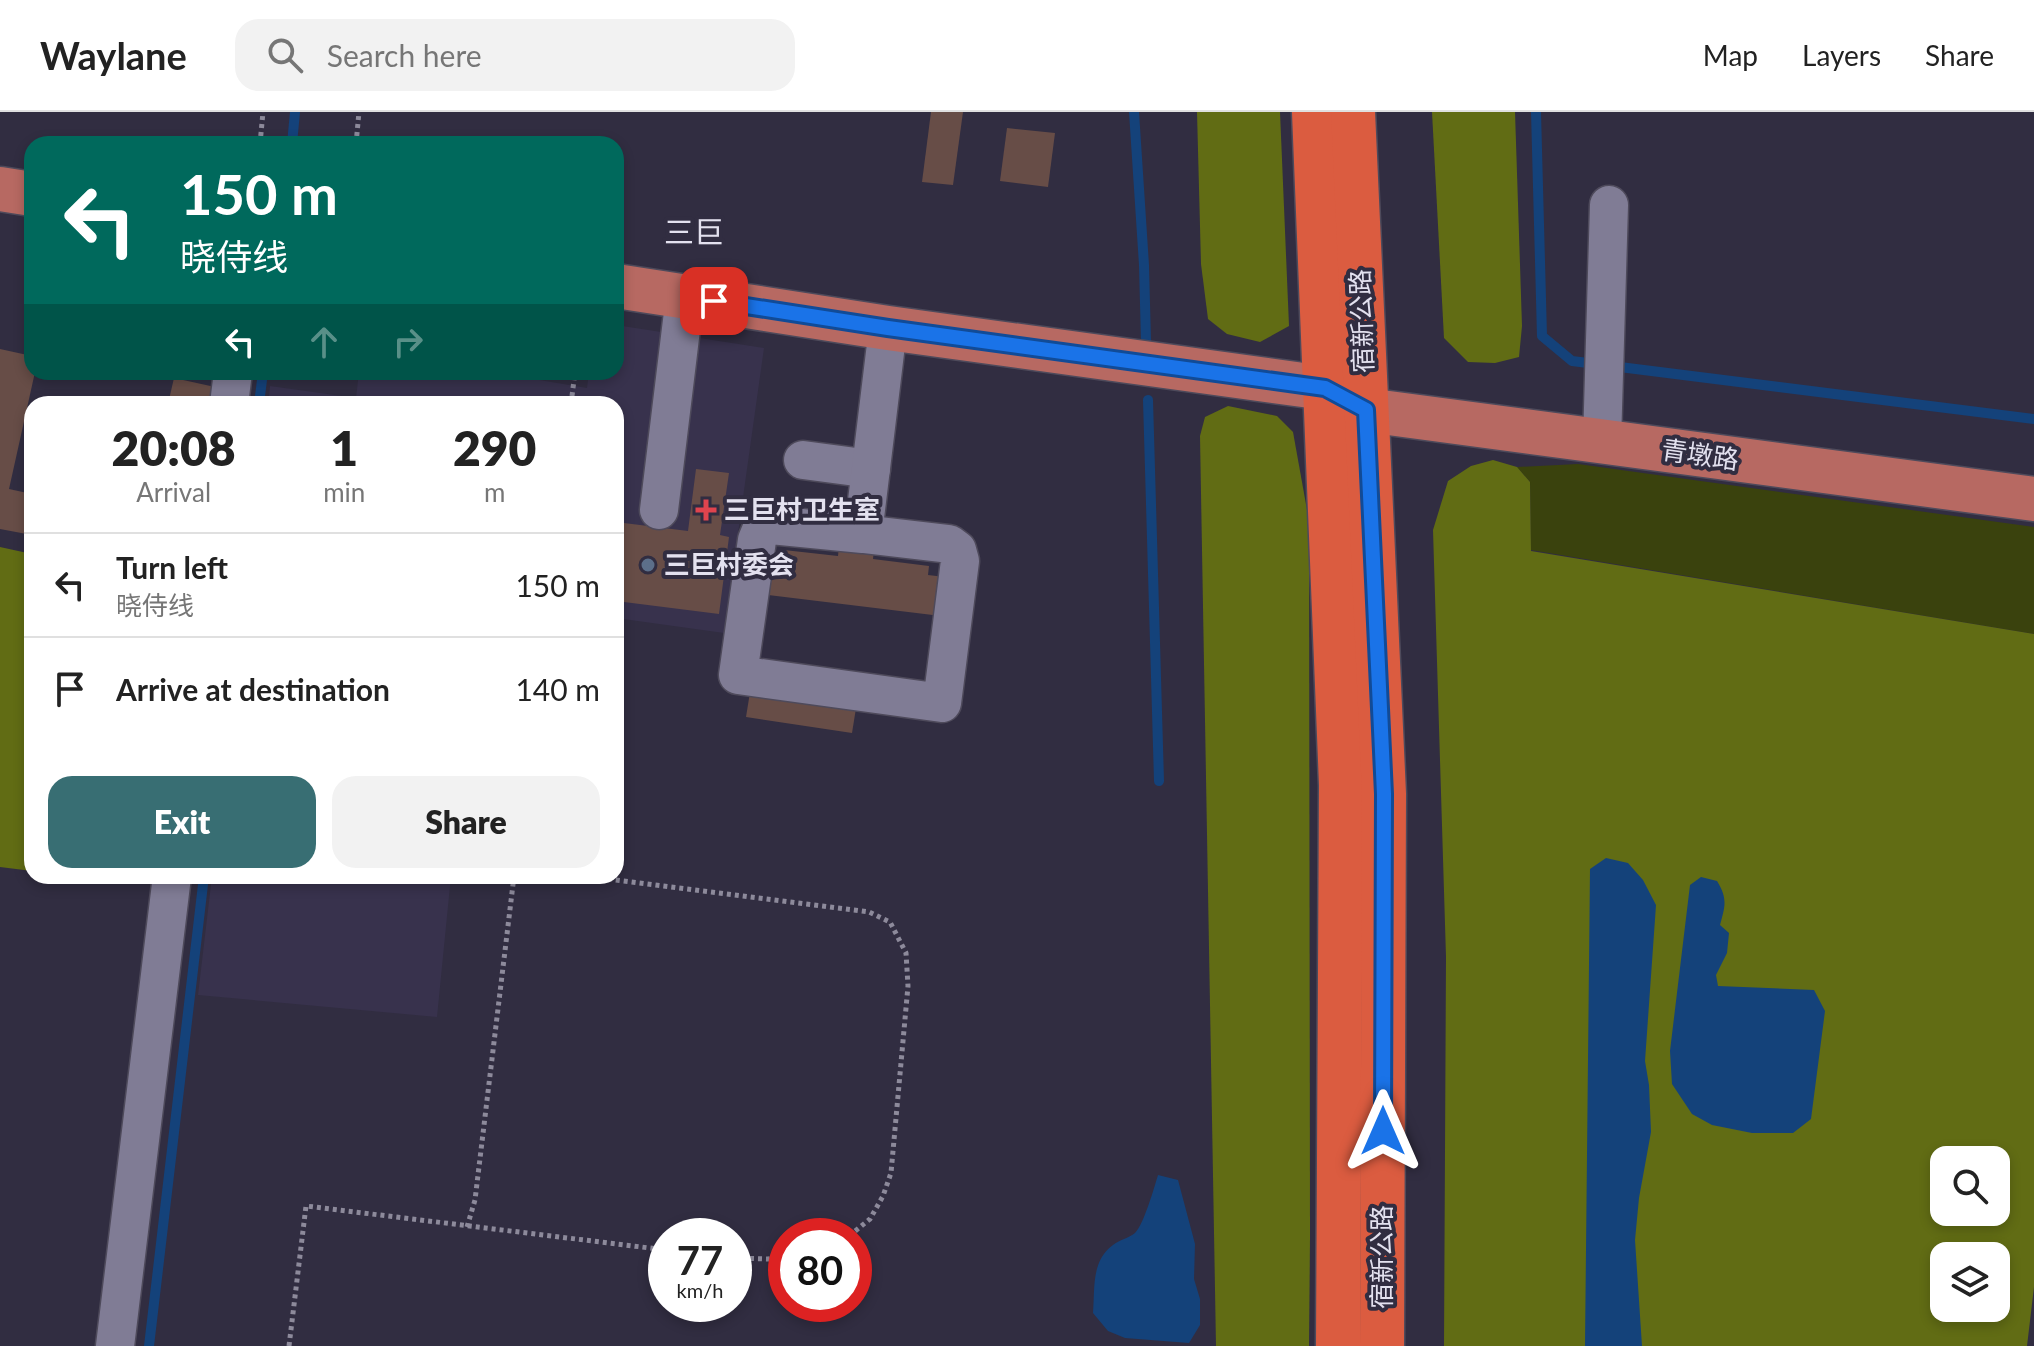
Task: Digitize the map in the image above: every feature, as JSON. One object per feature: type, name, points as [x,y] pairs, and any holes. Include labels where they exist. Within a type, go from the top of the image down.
[{"type":"highway","name":"宿新公路","points":[[1314,112],[1341,785],[1338,1346]]},
{"type":"highway","name":"宿新公路","points":[[1353,112],[1384,794],[1382,1346]]},
{"type":"main road","points":[[0,189],[24,193]]},
{"type":"main road","points":[[624,287],[888,328],[1325,388],[1366,410]]},
{"type":"main road","name":"青墩路","points":[[1366,410],[2034,499]]},
{"type":"street","points":[[1602,442],[1609,205]]},
{"type":"street","points":[[659,510],[685,296]]},
{"type":"street","points":[[863,534],[888,328]]},
{"type":"street","points":[[803,460],[871,469]]},
{"type":"street","points":[[771,525],[863,534],[949,544],[957,550],[960,561],[942,703],[738,675],[757,540],[762,528],[771,525]]},
{"type":"street","points":[[115,1346],[171,884]]},
{"type":"path","points":[[261,136],[263,112]]},
{"type":"path","points":[[357,136],[359,112]]},
{"type":"path","points":[[624,881],[869,912],[890,922],[906,953],[908,986],[891,1173],[871,1218]]},
{"type":"path","points":[[467,1227],[475,1200],[513,884]]},
{"type":"path","points":[[289,1346],[306,1206],[648,1248]]},
{"type":"shaded area","points":[[624,326],[764,348],[724,633],[624,619],[624,396],[356,396],[358,380],[539,380],[587,388],[588,380],[624,380]]},
{"type":"shaded area","points":[[270,386],[342,396],[269,396]]},
{"type":"shaded area","points":[[211,884],[450,884],[437,1017],[198,995]]},
{"type":"green space","points":[[1197,112],[1280,112],[1289,326],[1260,342],[1227,334],[1208,319],[1201,264]]},
{"type":"green space","points":[[1432,112],[1515,112],[1522,326],[1519,357],[1495,363],[1468,362],[1444,338]]},
{"type":"green space","points":[[1228,406],[1277,416],[1293,432],[1309,521],[1309,1346],[1216,1346],[1200,436],[1205,417]]},
{"type":"green space","points":[[1493,460],[1517,467],[1530,482],[1531,551],[2034,634],[2034,1287],[2027,1346],[1444,1346],[1446,957],[1433,530],[1448,481],[1471,466]]},
{"type":"green space","points":[[1578,464],[2034,527],[2034,634],[1531,550],[1530,482],[1517,467]]},
{"type":"green space","points":[[0,547],[24,552],[24,870],[0,867]]},
{"type":"water","points":[[1606,858],[1628,863],[1643,880],[1656,905],[1645,1061],[1651,1132],[1635,1240],[1642,1346],[1585,1346],[1590,869]]},
{"type":"water","points":[[1701,877],[1717,881],[1724,898],[1720,925],[1729,933],[1727,953],[1716,975],[1718,986],[1814,990],[1825,1011],[1811,1119],[1793,1133],[1752,1133],[1712,1125],[1692,1114],[1672,1084],[1670,1051],[1690,885]]},
{"type":"water","points":[[1158,1175],[1178,1180],[1195,1244],[1194,1279],[1200,1299],[1200,1325],[1189,1343],[1125,1338],[1108,1331],[1093,1313],[1096,1276],[1101,1259],[1113,1245],[1133,1235],[1138,1228]]},
{"type":"building","points":[[931,112],[963,112],[953,185],[922,182]]},
{"type":"building","points":[[1007,128],[1055,133],[1048,187],[1000,181]]},
{"type":"building","points":[[0,349],[24,354],[24,380],[33,380],[30,396],[24,396],[24,422],[9,489],[24,492],[24,534],[0,529]]},
{"type":"building","points":[[174,380],[215,387],[213,396],[170,396]]},
{"type":"building","points":[[696,469],[729,473],[720,535],[729,537],[719,614],[624,602],[624,523],[688,531]]},
{"type":"building","points":[[839,546],[874,550],[873,559],[929,566],[928,575],[945,577],[941,616],[760,594],[765,556],[783,559],[784,550],[838,556]]},
{"type":"building","points":[[751,686],[857,702],[852,733],[746,717]]},
{"type":"waterway","points":[[293,136],[295,112]]},
{"type":"waterway","points":[[1134,112],[1146,342]]},
{"type":"waterway","points":[[1536,112],[1542,336],[1572,361],[2034,419]]},
{"type":"waterway","points":[[260,396],[262,380]]},
{"type":"waterway","points":[[1148,400],[1159,781]]},
{"type":"waterway","points":[[149,1346],[203,884]]},
{"type":"place","name":"三巨村卫生室","points":[[706,510]]},
{"type":"place","name":"三巨村委会","points":[[648,565]]},
{"type":"district","name":"三巨","points":[[694,233]]},
{"type":"route","points":[[714,301],[1325,388],[1366,410],[1384,794],[1383,1131]]}]
